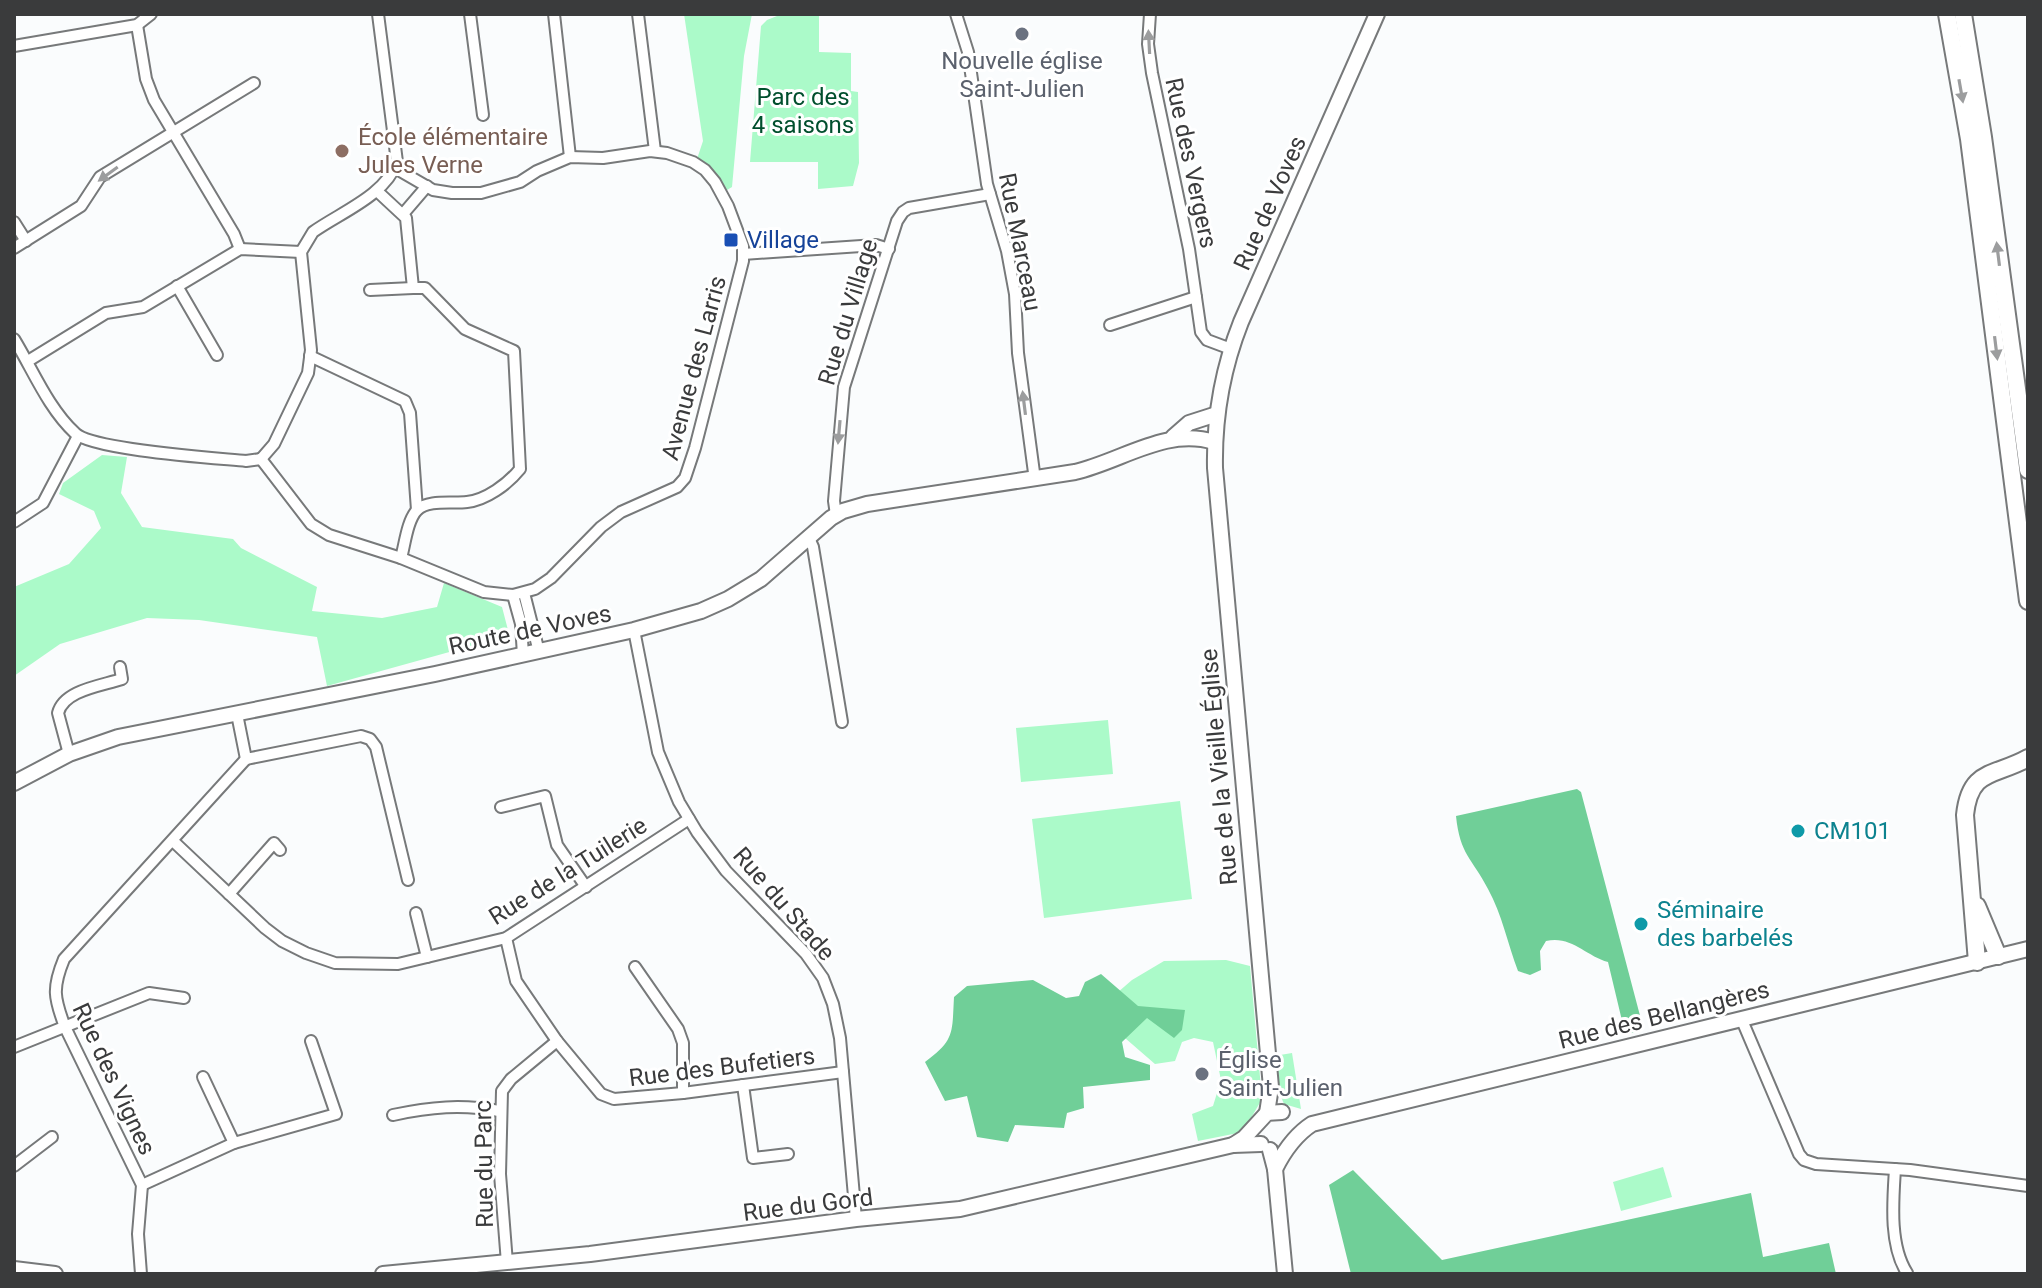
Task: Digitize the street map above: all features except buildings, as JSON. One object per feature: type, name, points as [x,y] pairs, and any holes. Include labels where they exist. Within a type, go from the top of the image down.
[{"type":"main road","name":"Rue de Voves","points":[[1214,442],[1231,349],[1377,14]]},
{"type":"main road","points":[[1947,14],[1969,139],[2028,601]]},
{"type":"main road","points":[[1963,14],[2028,470]]},
{"type":"main road","points":[[1035,480],[1096,467],[1173,437],[1189,423],[1217,414]]},
{"type":"main road","points":[[1173,437],[1214,442]]},
{"type":"main road","name":"Rue de la Vieille Église","points":[[1214,442],[1271,1087],[1280,1114]]},
{"type":"main road","name":"Route de Voves","points":[[14,783],[69,754],[118,737],[539,652],[701,611],[761,579],[836,515],[867,504],[1035,480]]},
{"type":"main road","points":[[1977,962],[1966,802],[1975,782],[1982,777],[2028,758]]},
{"type":"main road","points":[[2010,768],[2028,773]]},
{"type":"main road","points":[[1973,897],[1998,956]]},
{"type":"main road","name":"Rue des Bellangères","points":[[1312,1124],[2028,949]]},
{"type":"main road","points":[[1233,1145],[1280,1114],[1312,1124]]},
{"type":"main road","points":[[1280,1114],[1296,1136]]},
{"type":"main road","points":[[1275,1169],[1296,1136],[1312,1124]]},
{"type":"main road","points":[[1257,1127],[1275,1169],[1285,1274]]},
{"type":"main road","points":[[1233,1145],[1286,1149]]},
{"type":"main road","name":"Rue du Gord","points":[[383,1274],[507,1263],[960,1209],[1233,1145]]},
{"type":"main road","points":[[14,1269],[55,1274]]},
{"type":"street","points":[[14,46],[137,25],[151,14]]},
{"type":"street","points":[[14,339],[56,412],[78,436],[112,445],[246,461],[261,459],[274,444],[308,373],[310,356],[301,252],[313,232],[377,191],[392,176],[395,168],[397,156],[378,14]]},
{"type":"street","points":[[470,14],[483,115]]},
{"type":"street","points":[[554,14],[570,157]]},
{"type":"street","points":[[638,14],[655,151]]},
{"type":"street","name":"Rue Marceau","points":[[956,14],[968,52],[990,194],[1007,251],[1015,294],[1019,362],[1035,480]]},
{"type":"street","name":"Rue des Vergers","points":[[1150,14],[1148,44],[1152,73],[1189,249],[1201,332],[1207,340],[1231,349]]},
{"type":"street","points":[[137,25],[148,87],[240,249]]},
{"type":"street","points":[[14,248],[81,206],[100,177],[254,83]]},
{"type":"street","points":[[395,168],[433,190],[481,193],[520,182],[570,157],[603,158],[655,151],[693,162],[715,182],[728,206],[743,254],[876,245],[889,249]]},
{"type":"street","points":[[403,214],[427,186]]},
{"type":"street","points":[[377,191],[403,214],[408,227],[413,288]]},
{"type":"street","name":"Rue du Village","points":[[836,515],[834,501],[844,387],[903,212],[918,206],[990,194]]},
{"type":"street","points":[[14,222],[26,241]]},
{"type":"street","points":[[28,361],[106,313],[143,307],[240,249],[301,252]]},
{"type":"street","name":"Avenue des Larris","points":[[519,595],[551,578],[601,527],[621,512],[669,492],[685,478],[740,278],[743,254]]},
{"type":"street","points":[[177,286],[217,355]]},
{"type":"street","points":[[370,290],[425,288],[465,329],[514,351],[520,469],[508,483],[471,502],[425,505],[417,510],[401,558]]},
{"type":"street","points":[[1110,325],[1196,297]]},
{"type":"street","points":[[310,356],[405,401],[410,413],[417,510]]},
{"type":"street","points":[[14,522],[43,503],[78,436]]},
{"type":"street","points":[[261,459],[311,524],[329,535],[401,558],[484,592],[519,595]]},
{"type":"street","points":[[808,536],[813,547],[842,722]]},
{"type":"street","points":[[519,595],[539,652]]},
{"type":"street","points":[[519,595],[523,655]]},
{"type":"street","name":"Rue du Stade","points":[[634,630],[658,752],[689,819],[726,871],[806,954],[823,978],[834,1006],[840,1038],[856,1219]]},
{"type":"street","points":[[69,754],[59,707],[66,698],[122,679],[120,667]]},
{"type":"street","points":[[237,714],[246,759],[361,736],[370,739],[376,747],[408,880]]},
{"type":"street","name":"Rue des Vignes","points":[[141,1274],[138,1234],[142,1185],[65,1027],[56,1003],[55,981],[64,959],[246,759]]},
{"type":"street","points":[[501,807],[545,796],[557,845],[586,887]]},
{"type":"street","name":"Rue de la Tuilerie","points":[[173,841],[282,941],[335,963],[398,964],[506,938],[689,819]]},
{"type":"street","points":[[229,894],[274,843],[280,850]]},
{"type":"street","points":[[416,913],[427,957]]},
{"type":"street","name":"Rue des Bufetiers","points":[[506,938],[516,981],[557,1041],[601,1094],[614,1099],[683,1093],[843,1072]]},
{"type":"street","points":[[635,967],[678,1029],[683,1043],[683,1093]]},
{"type":"street","points":[[14,1047],[149,993],[184,998]]},
{"type":"street","points":[[1741,1018],[1804,1160],[1816,1164],[1895,1169],[2028,1186]]},
{"type":"street","points":[[142,1185],[234,1143],[336,1114],[311,1041]]},
{"type":"street","name":"Rue du Parc","points":[[507,1263],[500,1174],[499,1111],[502,1091],[511,1079],[557,1041]]},
{"type":"street","points":[[203,1077],[234,1143]]},
{"type":"street","points":[[743,1085],[753,1158],[788,1154]]},
{"type":"street","points":[[393,1115],[422,1108],[467,1105],[499,1111]]},
{"type":"street","points":[[14,1166],[52,1137]]},
{"type":"street","points":[[1895,1169],[1896,1241],[1900,1262],[1907,1273]]},
{"type":"green space","points":[[684,14],[752,14],[744,56],[732,187],[727,190],[716,174],[697,159],[703,141]]},
{"type":"green space","name":"Parc des 4 saisons","points":[[782,14],[819,14],[819,52],[851,53],[851,91],[858,92],[859,163],[853,186],[818,189],[818,162],[750,162],[761,26]]},
{"type":"green space","points":[[102,455],[127,457],[121,493],[142,527],[233,539],[241,548],[317,587],[312,611],[382,618],[437,607],[444,583],[502,607],[507,636],[327,686],[317,637],[199,620],[147,618],[60,644],[14,676],[14,587],[69,564],[101,528],[94,511],[59,494],[63,483]]},
{"type":"green space","points":[[1108,720],[1113,774],[1021,782],[1016,728]]},
{"type":"green space","points":[[1577,789],[1581,792],[1643,1027],[1631,1033],[1624,1029],[1608,962],[1571,943],[1555,940],[1546,941],[1540,951],[1541,970],[1530,975],[1518,971],[1497,909],[1464,848],[1458,829],[1456,816]]},
{"type":"green space","points":[[1180,801],[1192,899],[1044,918],[1032,819]]},
{"type":"green space","points":[[1226,960],[1250,966],[1262,1099],[1243,1132],[1198,1141],[1192,1114],[1213,1106],[1221,1080],[1213,1042],[1194,1038],[1182,1042],[1175,1061],[1155,1064],[1095,1012],[1132,980],[1164,961]]},
{"type":"green space","points":[[1101,974],[1138,1006],[1185,1010],[1182,1030],[1174,1038],[1147,1018],[1122,1042],[1125,1057],[1150,1065],[1150,1080],[1083,1087],[1084,1108],[1067,1113],[1064,1128],[1015,1125],[1008,1142],[977,1137],[967,1096],[945,1101],[925,1062],[942,1048],[950,1035],[954,997],[967,986],[1033,980],[1066,998],[1079,996],[1085,982]]},
{"type":"green space","points":[[1292,1053],[1301,1109],[1284,1104],[1277,1087],[1274,1056]]},
{"type":"green space","points":[[1663,1167],[1672,1197],[1621,1211],[1613,1182]]},
{"type":"green space","points":[[1353,1170],[1442,1260],[1751,1193],[1763,1257],[1829,1243],[1836,1274],[1351,1274],[1329,1185]]},
{"type":"place","name":"Nouvelle église Saint-Julien","points":[[1022,34]]},
{"type":"place","name":"École élémentaire Jules Verne","points":[[342,151]]},
{"type":"place","name":"Village","points":[[731,240]]},
{"type":"place","name":"CM101","points":[[1798,831]]},
{"type":"place","name":"Séminaire des barbelés","points":[[1641,924]]},
{"type":"place","name":"Église Saint-Julien","points":[[1202,1074]]}]
